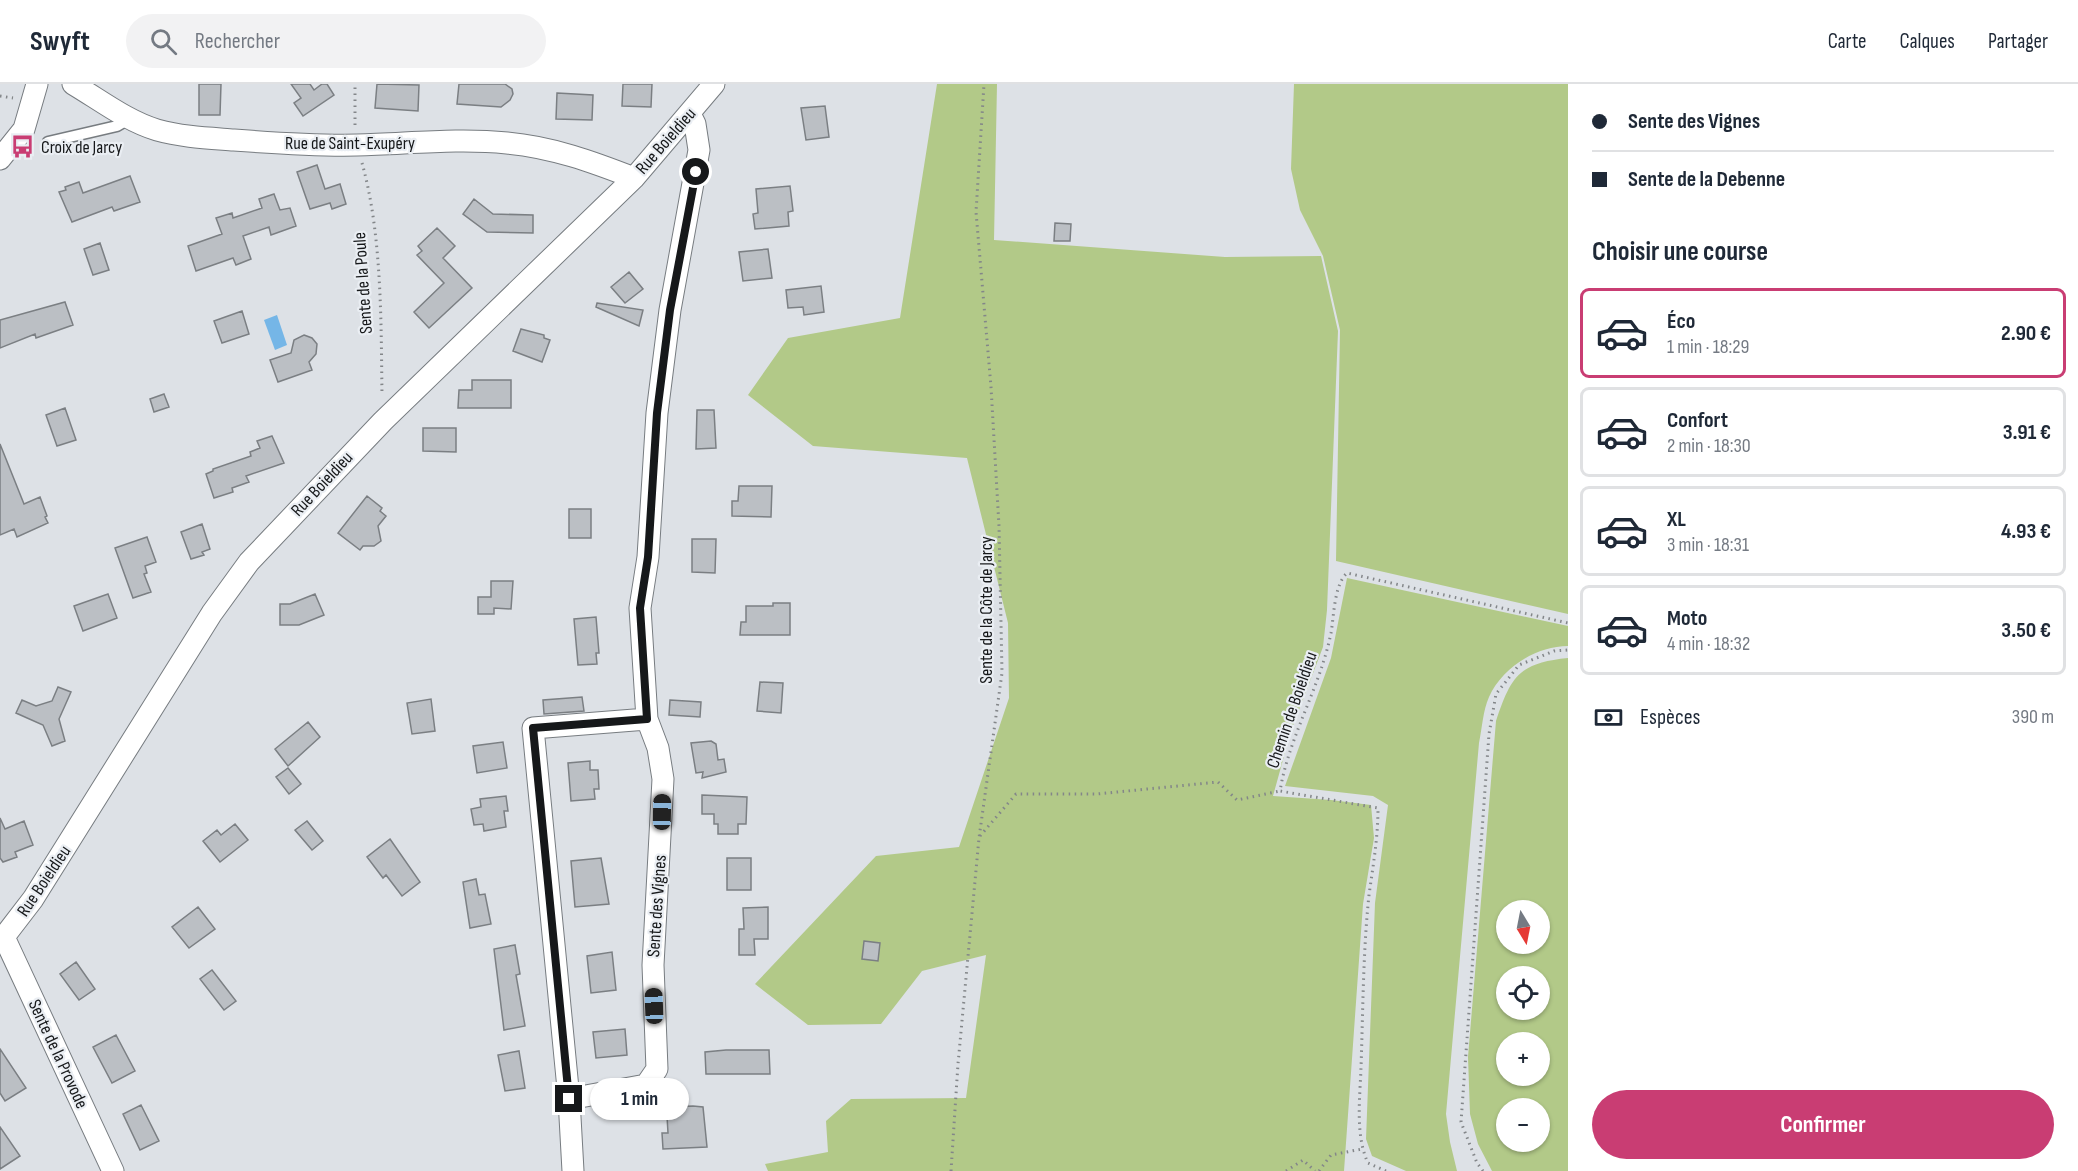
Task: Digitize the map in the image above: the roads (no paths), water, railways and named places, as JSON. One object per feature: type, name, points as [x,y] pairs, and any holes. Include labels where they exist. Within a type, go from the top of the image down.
[{"type":"street","points":[[0,159],[24,129],[37,84]]},
{"type":"street","name":"Rue de Saint-Exupéry","points":[[73,84],[129,119],[156,130],[186,136],[278,144],[354,146],[450,141],[506,142],[541,147],[597,163],[634,178]]},
{"type":"street","name":"Rue Boieldieu","points":[[2,939],[33,899],[66,849],[188,650],[249,562],[382,421],[634,178],[714,84]]},
{"type":"street","name":"Sente des Vignes","points":[[569,1099],[646,1085],[657,1069],[653,965],[663,779],[658,748],[647,719],[640,608],[648,557],[657,413],[670,310],[699,150],[695,124],[690,114]]},
{"type":"street","points":[[573,1171],[569,1099],[533,728],[647,719]]},
{"type":"street","name":"Sente de la Provode","points":[[2,939],[113,1171]]},
{"type":"lane","points":[[48,142],[117,126],[129,119]]},
{"type":"water","points":[[277,315],[287,345],[275,350],[264,320]]},
{"type":"place","name":"Croix de Jarcy","points":[[23,147]]}]
